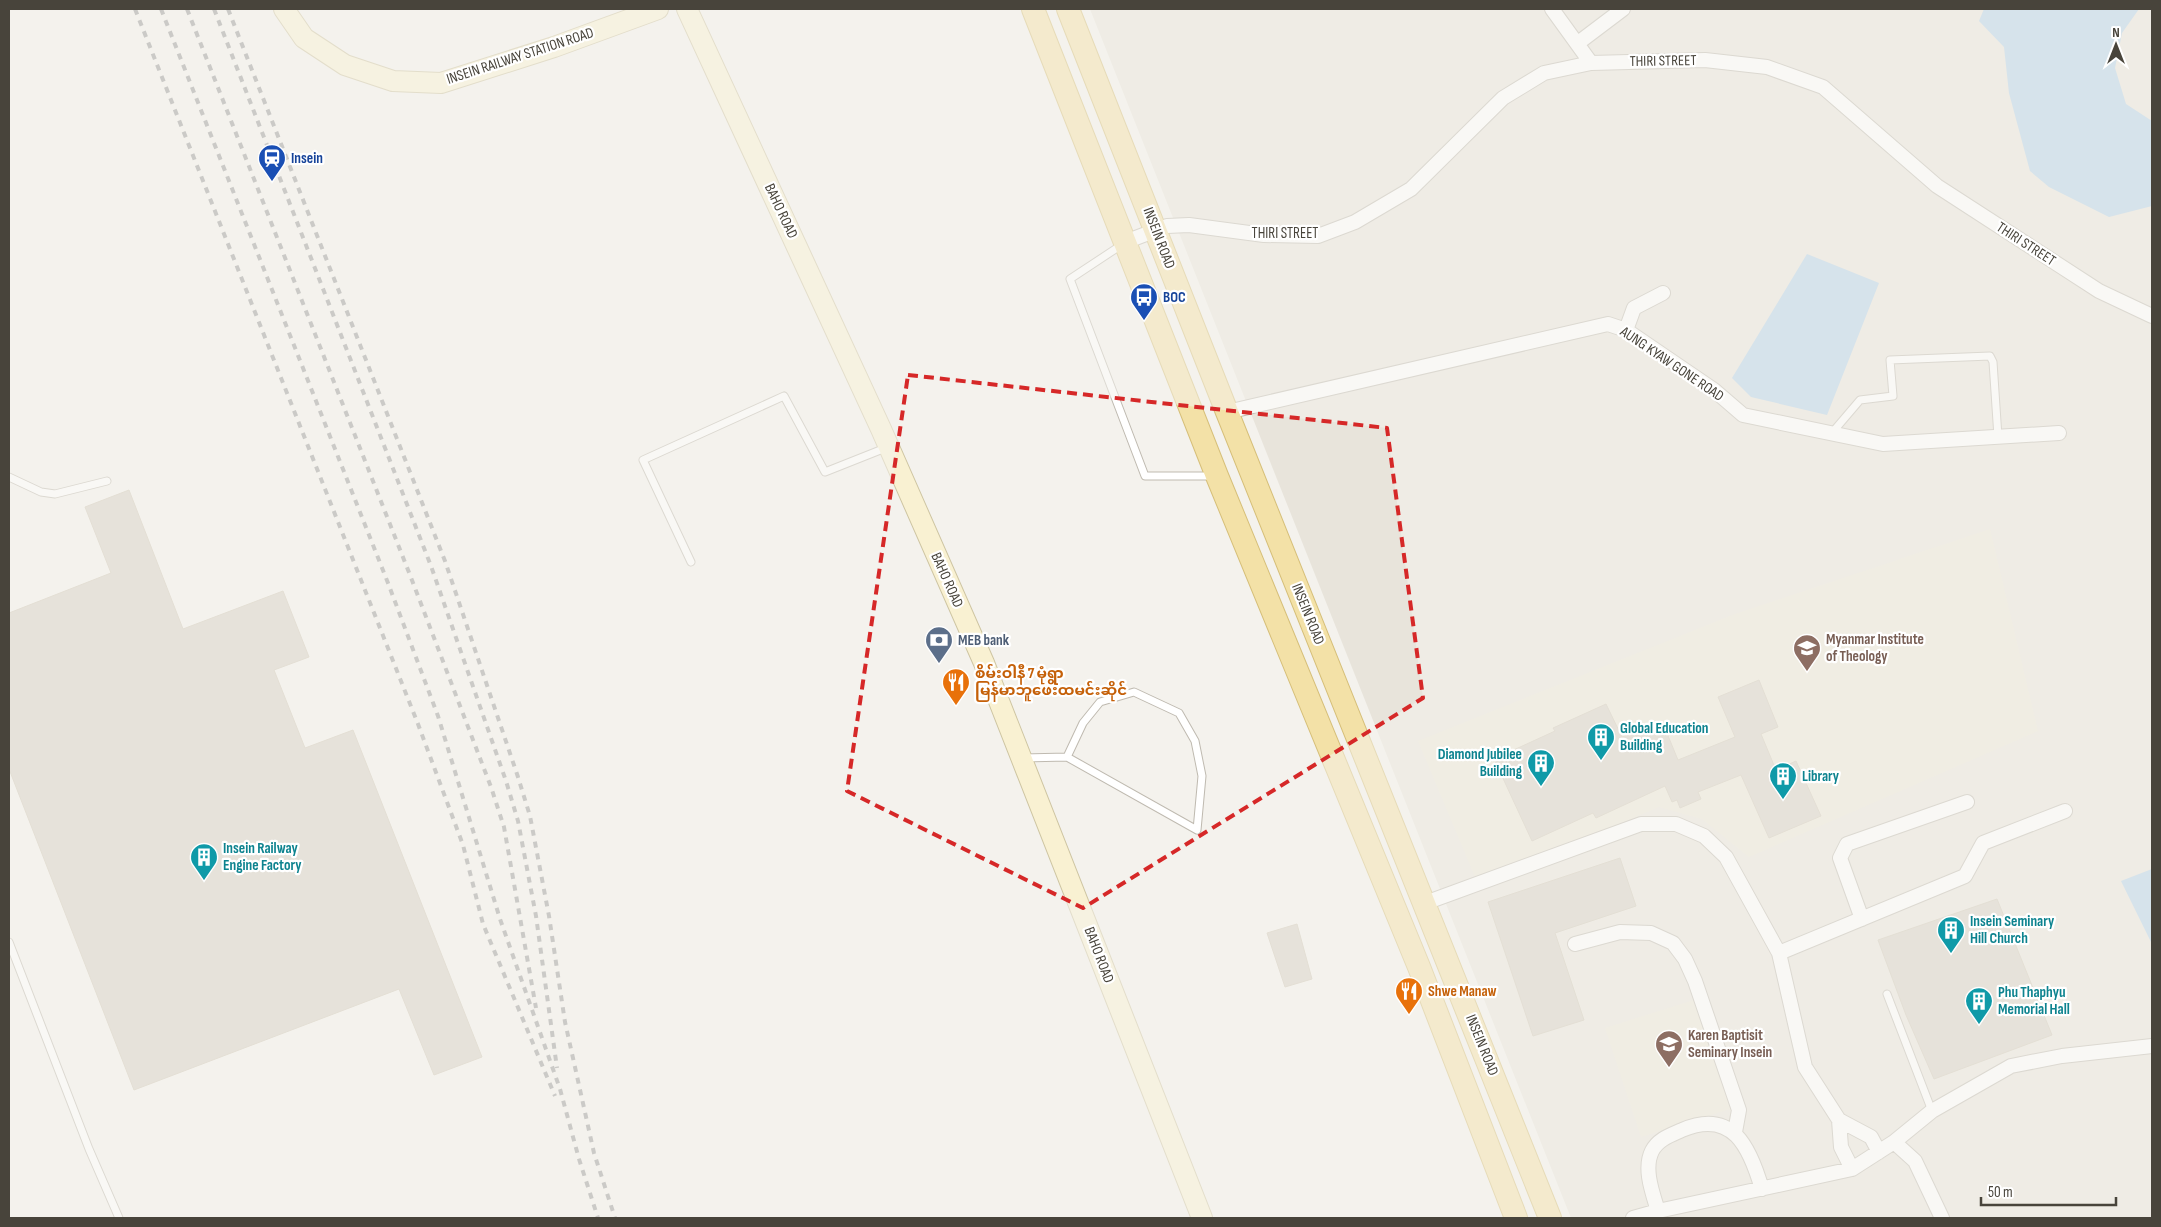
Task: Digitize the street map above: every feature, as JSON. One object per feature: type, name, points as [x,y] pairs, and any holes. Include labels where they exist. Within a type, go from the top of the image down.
[{"type":"main road","name":"INSEIN RAILWAY STATION ROAD","points":[[284,9],[304,38],[345,65],[393,81],[441,83],[554,47],[658,9]]},
{"type":"main road","name":"BAHO ROAD","points":[[687,9],[889,447],[984,663],[1202,1218]]},
{"type":"main road","name":"INSEIN ROAD","points":[[1068,9],[1227,412],[1550,1218]]},
{"type":"main road","name":"INSEIN ROAD","points":[[1033,11],[1216,476],[1419,967],[1516,1218]]},
{"type":"main road","points":[[1264,591],[1294,577]]},
{"type":"main road","points":[[1350,799],[1379,789]]},
{"type":"main road","points":[[1419,967],[1447,958]]},
{"type":"street","points":[[1552,9],[1591,63]]},
{"type":"street","points":[[1578,43],[1623,9]]},
{"type":"street","name":"THIRI STREET","points":[[1125,242],[1167,226],[1189,226],[1264,235],[1318,236],[1355,222],[1411,189],[1504,98],[1544,73],[1591,63],[1706,60],[1766,67],[1823,87],[1937,186],[2099,291],[2152,316]]},
{"type":"street","points":[[1626,330],[1634,308],[1663,293]]},
{"type":"street","name":"AUNG KYAW GONE ROAD","points":[[1227,412],[1608,324],[1626,330],[1714,390],[1743,416],[1830,435],[1883,444],[2059,433]]},
{"type":"street","points":[[1862,919],[1840,858],[1847,844],[1967,802]]},
{"type":"street","points":[[1779,954],[1965,876],[1983,843],[2065,811]]},
{"type":"street","points":[[1425,903],[1641,824],[1676,824],[1704,836],[1726,857],[1779,954],[1805,1067],[1839,1120],[1871,1137],[1879,1152]]},
{"type":"street","points":[[1575,944],[1620,932],[1651,933],[1673,943],[1685,960],[1695,981],[1739,1110],[1734,1132]]},
{"type":"street","points":[[1633,1218],[1852,1169],[1894,1142],[1932,1110],[2010,1066],[2062,1056],[2152,1046]]},
{"type":"street","points":[[1839,1120],[1840,1147],[1852,1169]]},
{"type":"street","points":[[1658,1211],[1648,1173],[1651,1152],[1662,1139],[1687,1128],[1710,1123],[1734,1132],[1747,1147],[1762,1189]]},
{"type":"street","points":[[1894,1142],[1915,1161],[1942,1218]]},
{"type":"lane","points":[[1125,242],[1070,279],[1145,476],[1216,476]]},
{"type":"lane","points":[[1830,435],[1860,400],[1893,396],[1890,360],[1990,356],[1993,362],[1998,437]]},
{"type":"lane","points":[[691,562],[643,460],[784,396],[825,472],[889,447]]},
{"type":"lane","points":[[9,477],[41,492],[55,494],[107,481]]},
{"type":"lane","points":[[1021,758],[1067,757],[1197,830],[1202,776],[1195,741],[1179,713],[1134,692],[1100,702],[1083,723],[1067,757]]},
{"type":"lane","points":[[9,942],[89,1148],[119,1218]]},
{"type":"lane","points":[[1887,994],[1932,1110]]},
{"type":"highlighted area","points":[[908,375],[1387,428],[1423,698],[1083,908],[847,791]]},
{"type":"shaded area","points":[[1090,9],[2152,9],[2152,1218],[1571,1218]]},
{"type":"shaded area","name":"Myanmar Institute of Theology","points":[[1990,529],[2038,731],[1749,857],[1702,819],[1659,807],[1478,884],[1418,741],[1735,614]]},
{"type":"shaded area","name":"Karen Baptisit Seminary Insein","points":[[1694,1000],[1733,1108],[1641,1137],[1605,1028]]},
{"type":"water","points":[[1984,9],[2139,9],[2122,33],[2115,68],[2126,104],[2152,121],[2152,206],[2109,217],[2049,187],[2030,171],[2009,93],[2004,47],[1979,21]]},
{"type":"water","points":[[1807,254],[1879,283],[1827,415],[1751,397],[1732,378]]},
{"type":"water","points":[[2152,869],[2152,944],[2121,881]]},
{"type":"building","name":"Insein Railway Engine Factory","points":[[129,490],[183,629],[283,591],[309,657],[274,670],[305,748],[353,730],[482,1057],[434,1075],[399,989],[134,1090],[9,769],[9,613],[111,573],[85,507]]},
{"type":"building","points":[[1759,680],[1778,727],[1761,734],[1776,770],[1796,761],[1821,816],[1769,838],[1741,775],[1698,792],[1701,799],[1680,808],[1677,800],[1672,802],[1665,786],[1596,818],[1593,813],[1532,841],[1494,759],[1555,731],[1553,728],[1606,704],[1622,737],[1662,721],[1678,760],[1735,737],[1718,697]]},
{"type":"building","points":[[1620,858],[1636,906],[1555,933],[1584,1020],[1533,1036],[1488,902]]},
{"type":"building","points":[[1997,899],[2052,1035],[1934,1079],[1906,1015],[1878,940]]},
{"type":"building","points":[[1297,924],[1312,979],[1285,987],[1267,933]]},
{"type":"railway","points":[[135,9],[418,724],[463,845],[483,924],[555,1096]]},
{"type":"railway","points":[[161,9],[388,583],[438,716],[500,919],[560,1089],[579,1159],[598,1218]]},
{"type":"railway","points":[[187,9],[410,575],[491,787],[504,827],[536,1008]]},
{"type":"railway","points":[[214,9],[431,566],[506,781],[518,821],[536,916],[557,1068]]},
{"type":"railway","points":[[228,9],[445,561],[518,777],[530,816],[549,916],[565,1022],[594,1153],[615,1218]]},
{"type":"place","name":"Insein","points":[[272,182]]},
{"type":"place","name":"BOC","points":[[1144,321]]},
{"type":"place","name":"MEB bank","points":[[939,664]]},
{"type":"place","name":"Myanmar Institute of Theology","points":[[1807,672]]},
{"type":"place","name":"စိမ်းဝါနီ 7 မုံရွာ မြန်မာဘူဖေးထမင်းဆိုင်","points":[[956,706]]},
{"type":"place","name":"Global Education Building","points":[[1601,761]]},
{"type":"place","name":"Diamond Jubilee Building","points":[[1541,787]]},
{"type":"place","name":"Library","points":[[1783,800]]},
{"type":"place","name":"Insein Railway Engine Factory","points":[[204,881]]},
{"type":"place","name":"Insein Seminary Hill Church","points":[[1951,954]]},
{"type":"place","name":"Shwe Manaw","points":[[1409,1015]]},
{"type":"place","name":"Phu Thaphyu Memorial Hall","points":[[1979,1025]]},
{"type":"place","name":"Karen Baptisit Seminary Insein","points":[[1669,1068]]}]
